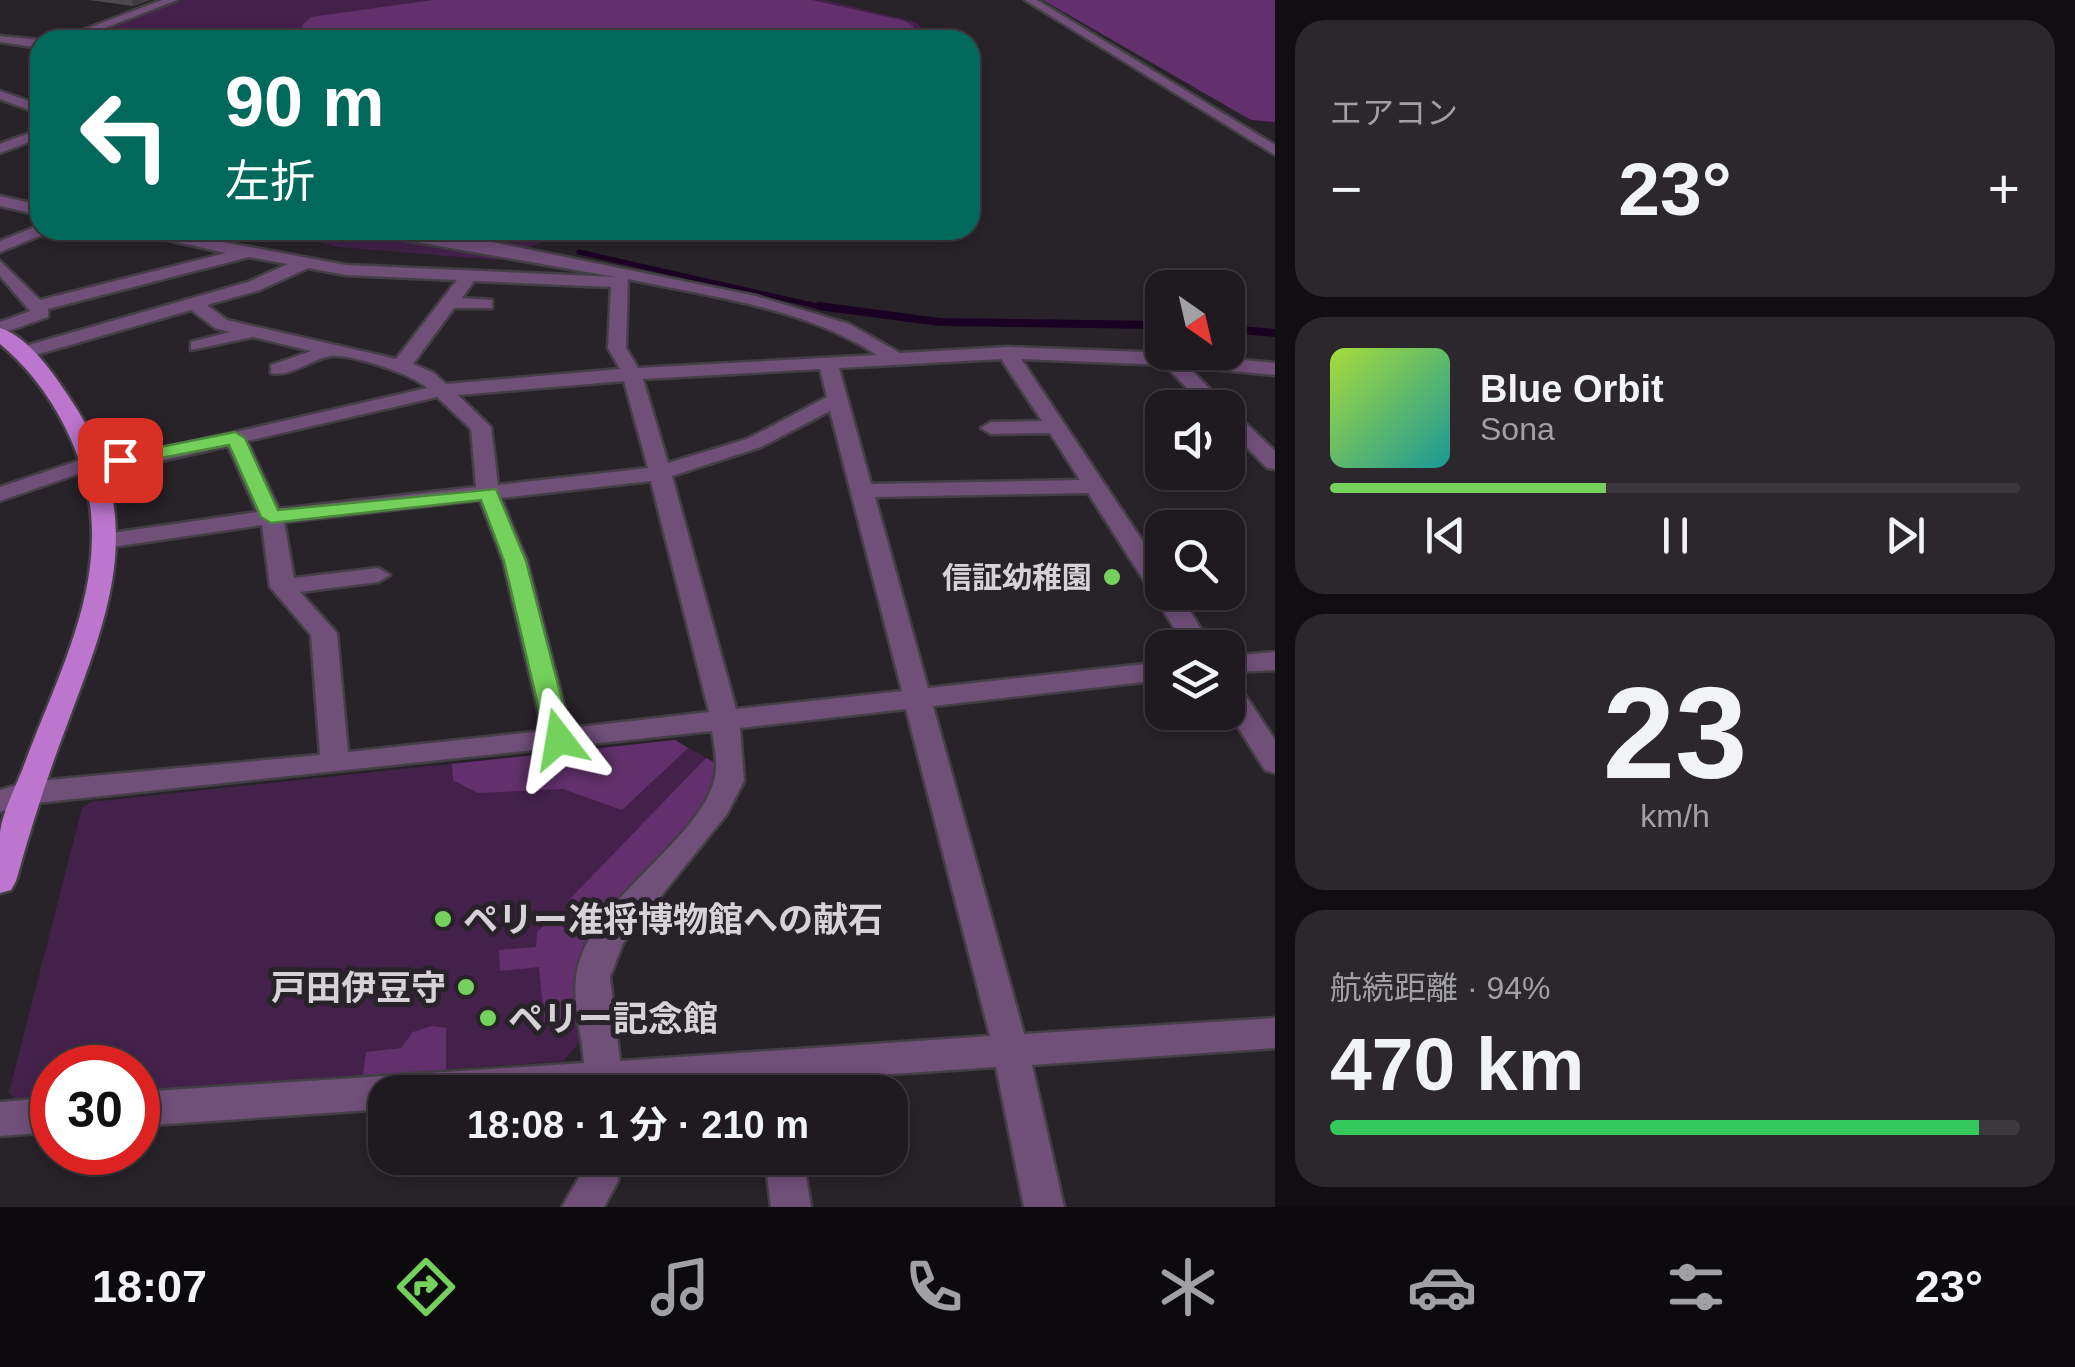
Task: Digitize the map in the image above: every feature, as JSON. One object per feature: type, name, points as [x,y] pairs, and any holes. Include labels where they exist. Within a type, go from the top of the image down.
[{"type":"main road","points":[[0,331],[25,352],[60,392],[91,463],[105,541],[94,620],[13,797],[0,881]]},
{"type":"street","points":[[90,30],[172,0]]},
{"type":"street","points":[[1030,0],[1275,152]]},
{"type":"street","points":[[0,39],[30,43]]},
{"type":"street","points":[[0,94],[30,106]]},
{"type":"street","points":[[0,149],[30,137]]},
{"type":"street","points":[[0,201],[30,208]]},
{"type":"street","points":[[0,248],[30,235]]},
{"type":"street","points":[[184,240],[303,264],[466,278],[622,279],[737,298],[873,342],[892,356]]},
{"type":"street","points":[[450,240],[546,253],[622,279]]},
{"type":"street","points":[[36,306],[230,260],[247,252]]},
{"type":"street","points":[[25,352],[254,286],[303,264]]},
{"type":"street","points":[[0,266],[42,313],[0,331]]},
{"type":"street","points":[[401,366],[466,278]]},
{"type":"street","points":[[604,1075],[593,977],[609,936],[712,814],[729,781],[725,720],[660,473],[626,366],[616,317],[622,279]]},
{"type":"street","points":[[449,302],[486,304]]},
{"type":"street","points":[[194,304],[221,324],[401,366],[435,383],[480,427],[488,493],[515,561],[559,739]]},
{"type":"street","points":[[198,346],[251,331]]},
{"type":"street","points":[[0,494],[145,442],[435,383],[873,342],[998,339],[1145,351]]},
{"type":"street","points":[[278,368],[331,350]]},
{"type":"street","points":[[626,366],[1007,353],[1145,353]]},
{"type":"street","points":[[1007,353],[1145,561]]},
{"type":"street","points":[[1245,353],[1275,356]]},
{"type":"street","points":[[827,360],[1010,1048],[1044,1207]]},
{"type":"street","points":[[1245,365],[1275,369]]},
{"type":"street","points":[[1182,370],[1201,390]]},
{"type":"street","points":[[91,463],[148,458],[235,438],[435,383]]},
{"type":"street","points":[[105,541],[271,517],[660,473],[754,443],[837,400]]},
{"type":"street","points":[[991,428],[1058,427]]},
{"type":"street","points":[[1245,433],[1275,464]]},
{"type":"street","points":[[235,438],[271,517],[279,544],[282,587],[324,633],[335,764]]},
{"type":"street","points":[[860,490],[1097,486]]},
{"type":"street","points":[[282,587],[378,574]]},
{"type":"street","points":[[1245,663],[1275,661]]},
{"type":"street","points":[[13,797],[1145,673]]},
{"type":"street","points":[[1245,716],[1275,763]]},
{"type":"street","points":[[816,1075],[1010,1048],[1275,1033]]},
{"type":"street","points":[[160,1109],[368,1097]]},
{"type":"street","points":[[0,1119],[30,1117]]},
{"type":"street","points":[[582,1207],[599,1182],[599,1175]]},
{"type":"street","points":[[786,1175],[791,1207]]},
{"type":"shaded area","points":[[166,0],[825,0],[916,22],[923,29],[923,30],[83,30]]},
{"type":"shaded area","points":[[433,0],[812,0],[913,26],[913,30],[302,30],[311,17]]},
{"type":"shaded area","points":[[1043,0],[1275,0],[1275,122],[1251,120]]},
{"type":"shaded area","points":[[312,240],[547,240],[497,260],[339,247]]},
{"type":"shaded area","points":[[675,740],[719,765],[594,931],[578,980],[583,1038],[564,1061],[160,1089],[160,1045],[30,1045],[30,1099],[15,1100],[9,1092],[82,808],[91,802]]},
{"type":"shaded area","points":[[675,740],[688,748],[622,810],[563,789],[478,793],[453,780],[452,764]]},
{"type":"shaded area","points":[[706,758],[719,765],[701,808],[594,931],[578,980],[582,1024],[545,1027],[539,967],[500,971],[499,950],[536,947],[537,932],[550,920],[570,931],[585,914],[566,903]]},
{"type":"shaded area","points":[[432,1026],[446,1028],[446,1070],[363,1076],[366,1052],[401,1048],[413,1032]]},
{"type":"waterway","points":[[579,252],[830,309]]},
{"type":"waterway","points":[[819,306],[939,322],[1145,325]]},
{"type":"waterway","points":[[1245,330],[1275,333]]},
{"type":"place","name":"信証幼稚園","points":[[1112,577]]},
{"type":"place","name":"ペリー准将博物館への献石","points":[[443,919]]},
{"type":"place","name":"戸田伊豆守","points":[[466,987]]},
{"type":"place","name":"ペリー記念館","points":[[488,1018]]},
{"type":"route","points":[[120,460],[148,458],[235,438],[271,517],[488,493],[515,561],[559,739]]}]
